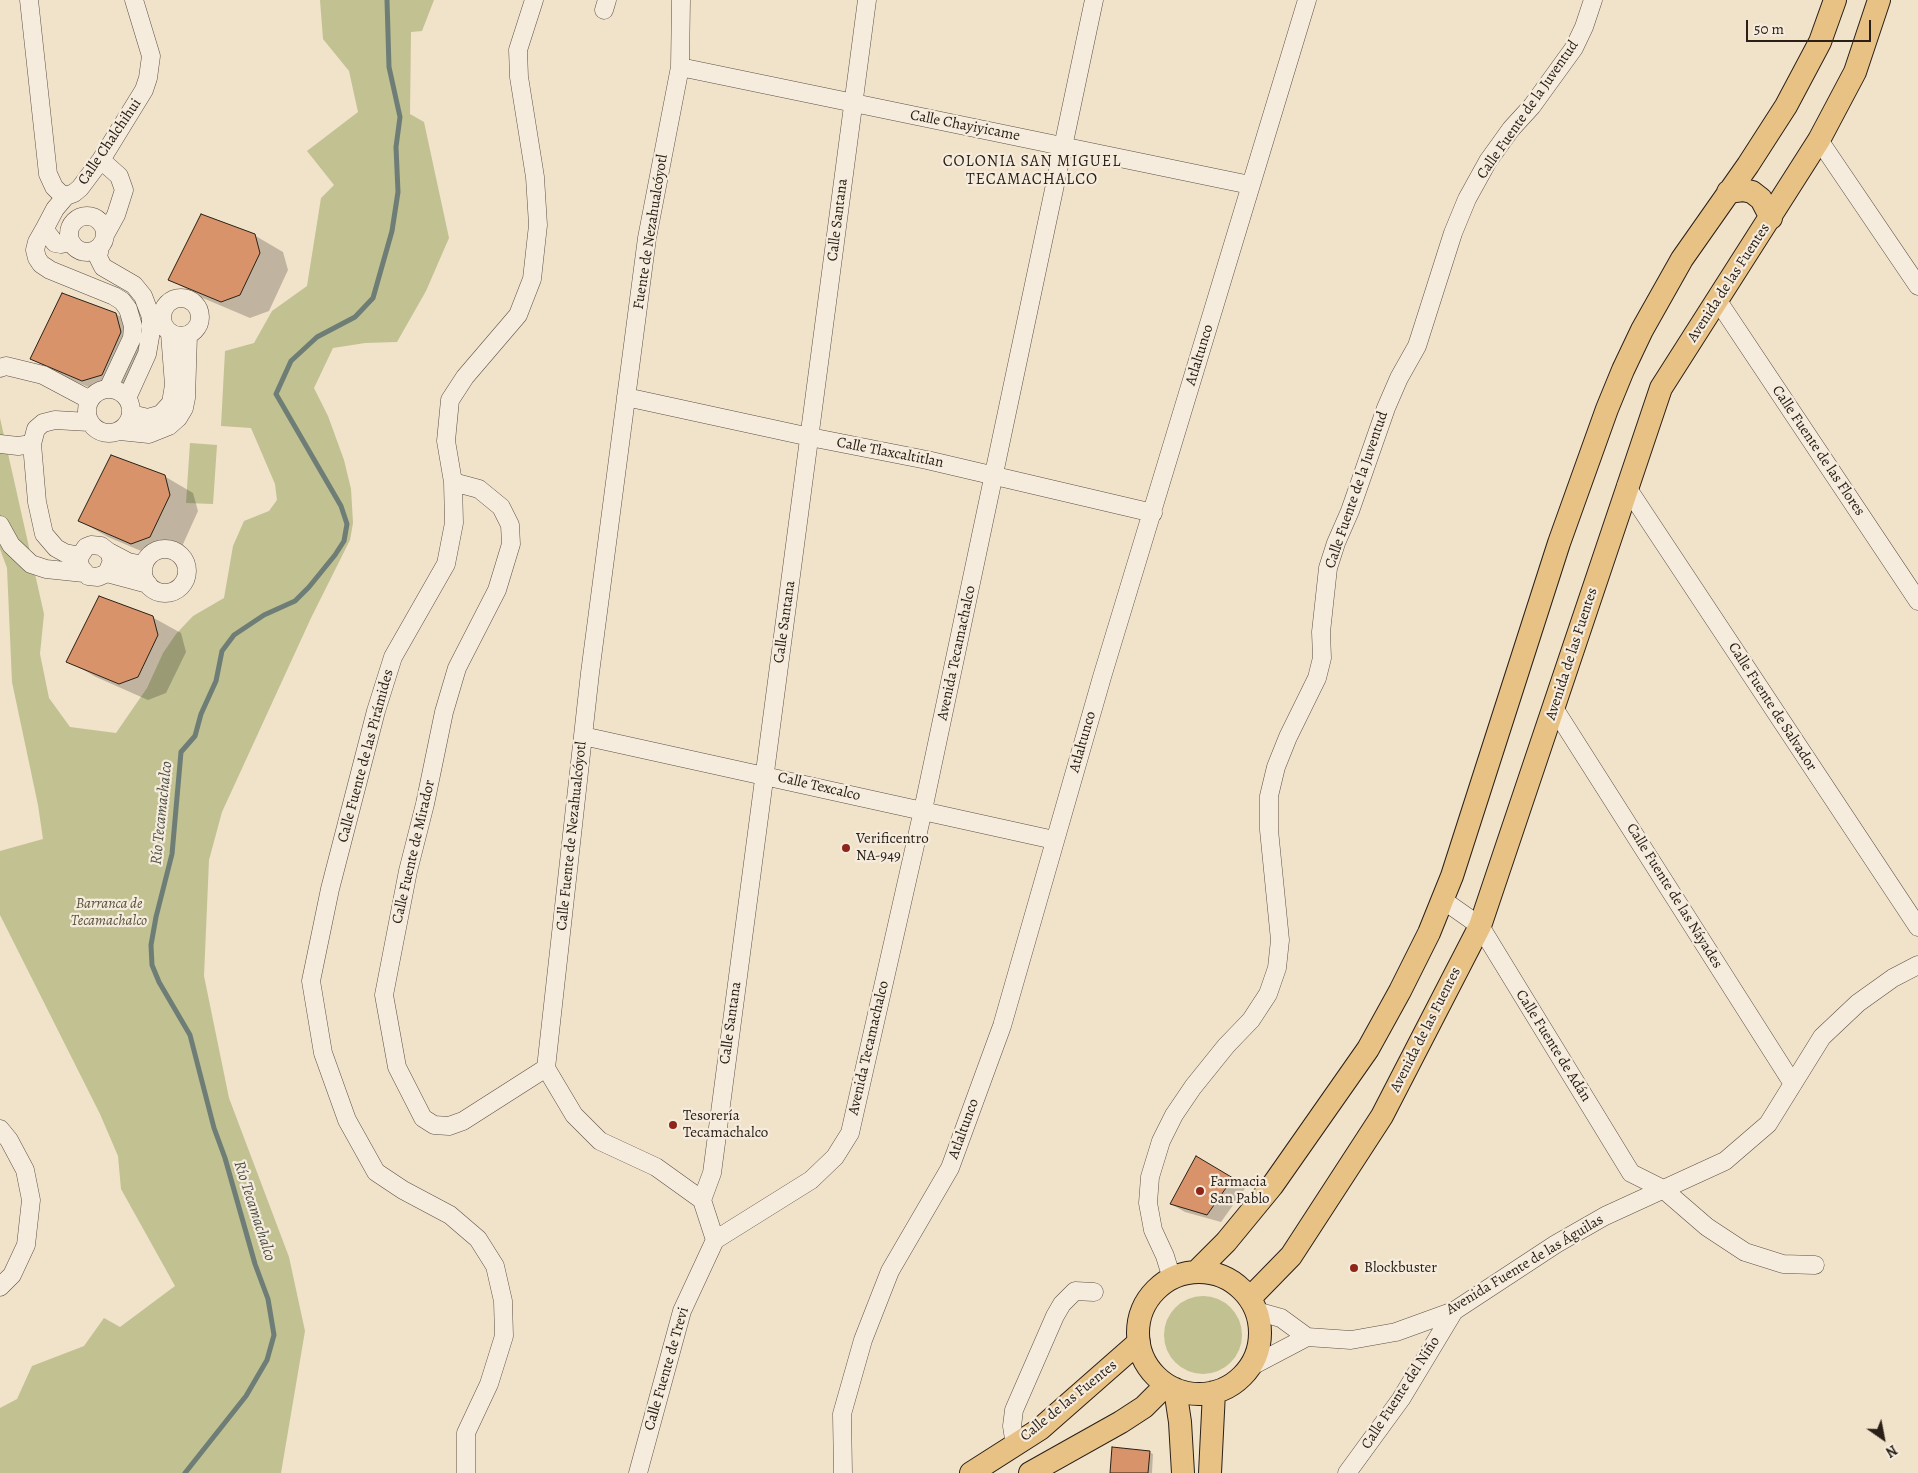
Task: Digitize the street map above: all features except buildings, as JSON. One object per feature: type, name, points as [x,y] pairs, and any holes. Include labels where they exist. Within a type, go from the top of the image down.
[{"type":"main road","points":[[1196,1272],[1231,1236],[1272,1186],[1368,1049],[1400,991],[1443,900],[1559,543],[1607,409],[1627,362],[1682,259],[1748,165],[1804,76],[1820,42],[1835,0]]},
{"type":"main road","name":"Avenida de las Fuentes","points":[[1253,1305],[1291,1256],[1382,1116],[1480,926],[1554,708],[1626,486],[1661,388],[1819,140],[1855,72],[1879,0]]},
{"type":"main road","points":[[1748,165],[1759,183],[1769,190],[1791,186]]},
{"type":"main road","points":[[1728,192],[1743,190],[1752,192],[1761,199],[1770,218]]},
{"type":"main road","points":[[1196,1272],[1209,1273],[1226,1279],[1242,1289],[1253,1305],[1261,1330],[1258,1350],[1250,1367],[1234,1383],[1214,1392],[1194,1394],[1170,1387],[1148,1366],[1142,1355],[1139,1342],[1139,1327],[1142,1312],[1149,1299],[1160,1287],[1172,1279],[1196,1272]]},
{"type":"main road","name":"Calle de las Fuentes","points":[[971,1473],[1040,1429],[1139,1342]]},
{"type":"main road","points":[[1030,1473],[1121,1422],[1170,1387]]},
{"type":"main road","points":[[1170,1387],[1180,1422],[1183,1473]]},
{"type":"main road","points":[[1210,1473],[1214,1392]]},
{"type":"street","name":"Calle Chalchihui","points":[[29,0],[48,174],[54,187],[66,196],[80,188],[101,160],[144,90],[151,56],[134,0]]},
{"type":"street","name":"Calle Fuente de las Pirámides","points":[[466,1473],[466,1433],[490,1384],[504,1336],[503,1301],[495,1266],[478,1239],[450,1215],[403,1190],[376,1172],[346,1120],[323,1053],[311,981],[330,889],[376,711],[393,657],[446,564],[454,522],[453,482],[446,441],[450,400],[465,377],[518,315],[532,278],[538,225],[535,177],[520,86],[518,50],[534,0]]},
{"type":"street","points":[[680,67],[681,0]]},
{"type":"street","name":"Calle Santana","points":[[702,1200],[712,1173],[867,0]]},
{"type":"street","name":"Avenida Tecamachalco","points":[[715,1240],[811,1180],[835,1156],[850,1133],[923,810],[1094,0]]},
{"type":"street","name":"Atlaltunco","points":[[843,1473],[842,1414],[863,1340],[890,1271],[950,1168],[1002,1026],[1054,840],[1250,184],[1307,0]]},
{"type":"street","name":"Calle Fuente de la Juventud","points":[[1172,1279],[1165,1256],[1153,1230],[1148,1203],[1150,1177],[1161,1141],[1174,1114],[1193,1087],[1251,1020],[1268,994],[1277,968],[1280,940],[1269,830],[1269,796],[1276,767],[1288,737],[1317,678],[1322,658],[1321,632],[1328,568],[1336,543],[1350,511],[1386,408],[1399,378],[1417,346],[1453,233],[1466,199],[1488,161],[1511,129],[1532,106],[1574,48],[1594,1]]},
{"type":"street","name":"Calle Chayiyicame","points":[[680,67],[1250,184]]},
{"type":"street","name":"Fuente de Nezahualcóyotl","points":[[626,397],[647,238],[680,67]]},
{"type":"street","points":[[1819,140],[1918,286]]},
{"type":"street","points":[[101,160],[119,176],[124,190],[116,215],[103,241],[98,257],[103,267],[134,286],[143,296],[151,317],[151,337],[129,406],[129,421],[120,431]]},
{"type":"street","points":[[66,196],[55,209],[37,242],[35,250],[41,264],[50,270],[114,296],[128,309],[133,326],[132,338],[108,389]]},
{"type":"street","points":[[80,217],[94,217],[100,221],[103,241],[95,251],[88,253],[74,248],[70,242],[68,235],[74,221],[80,217]]},
{"type":"street","points":[[45,228],[56,243],[70,242]]},
{"type":"street","name":"Calle Fuente de las Flores","points":[[1718,301],[1918,601]]},
{"type":"street","points":[[179,334],[186,398],[184,408],[178,418],[169,426],[149,434],[120,431],[113,433],[99,432],[89,422],[87,415],[90,400],[94,394],[108,389],[115,390],[129,406],[148,418],[161,414],[171,403],[179,334]]},
{"type":"street","points":[[0,368],[6,366],[43,375],[90,400]]},
{"type":"street","name":"Calle Tlaxcaltitlan","points":[[626,397],[927,460],[1152,513]]},
{"type":"street","name":"Calle Fuente de Nezahualcóyotl","points":[[546,1068],[583,736],[626,397]]},
{"type":"street","points":[[80,556],[66,553],[56,548],[44,534],[37,502],[32,444],[36,429],[43,423],[55,420],[89,422]]},
{"type":"street","points":[[0,444],[18,446],[32,444]]},
{"type":"street","name":"Calle Fuente de Mirador","points":[[453,482],[479,489],[502,508],[510,525],[511,544],[497,590],[457,668],[444,712],[425,804],[408,871],[384,995],[397,1067],[423,1118],[434,1125],[449,1126],[463,1121],[546,1068]]},
{"type":"street","name":"Calle Fuente de Salvador","points":[[1626,486],[1918,927]]},
{"type":"street","points":[[0,525],[11,545],[22,557],[31,564],[46,568],[84,573],[88,576],[98,577],[106,573],[112,566],[109,552]]},
{"type":"street","points":[[84,573],[81,568],[80,556],[86,547],[91,545],[101,546],[128,562],[144,565]]},
{"type":"street","points":[[106,573],[148,584],[160,592],[173,591],[184,583],[187,570],[182,557],[171,550],[157,550],[151,554],[144,565],[143,572],[148,584]]},
{"type":"street","name":"Calle Fuente de las Náyades","points":[[1554,708],[1793,1084]]},
{"type":"street","name":"Calle Texcalco","points":[[583,736],[1054,840]]},
{"type":"street","name":"Calle Fuente de Adán","points":[[1443,900],[1480,926],[1631,1173],[1663,1189],[1707,1227],[1745,1252],[1783,1264],[1815,1265]]},
{"type":"street","name":"Avenida Fuente de las Águilas","points":[[1307,1337],[1351,1340],[1396,1332],[1454,1311],[1556,1244],[1604,1216],[1725,1161],[1768,1124],[1822,1037],[1858,1003],[1893,978],[1918,965]]},
{"type":"street","points":[[546,1068],[574,1115],[600,1141],[656,1167],[702,1200],[715,1240]]},
{"type":"street","points":[[0,1129],[9,1140],[26,1170],[31,1200],[26,1244],[12,1276],[0,1287]]},
{"type":"street","name":"Calle Fuente de Trevi","points":[[638,1473],[682,1311],[715,1240]]},
{"type":"street","points":[[1015,1445],[1012,1426],[1014,1410],[1055,1316],[1062,1304],[1075,1291],[1094,1292]]},
{"type":"street","points":[[1250,1367],[1307,1337],[1281,1318],[1253,1305]]},
{"type":"street","name":"Calle Fuente del Niño","points":[[1347,1473],[1401,1399],[1454,1311]]},
{"type":"green space","name":"Barranca de Tecamachalco","points":[[320,0],[434,0],[422,31],[411,32],[410,114],[424,122],[449,238],[426,291],[397,342],[365,343],[333,348],[314,388],[328,416],[344,460],[351,489],[353,523],[350,540],[311,618],[222,812],[209,860],[204,976],[229,1098],[289,1257],[305,1331],[281,1473],[0,1473],[0,1408],[17,1399],[32,1366],[84,1346],[104,1318],[120,1327],[175,1286],[121,1189],[118,1156],[100,1114],[0,915],[0,851],[43,839],[38,805],[12,682],[7,568],[0,549],[0,418],[44,614],[40,654],[49,698],[70,727],[116,733],[147,688],[163,653],[176,634],[193,616],[224,598],[233,546],[244,521],[269,511],[277,500],[275,484],[251,428],[221,426],[225,351],[254,343],[272,311],[307,286],[321,198],[334,185],[307,151],[358,112],[349,71],[323,39]]},
{"type":"green space","points":[[190,443],[217,445],[213,504],[186,503]]},
{"type":"green space","points":[[1203,1296],[1218,1299],[1231,1307],[1239,1320],[1242,1335],[1239,1350],[1231,1363],[1218,1371],[1203,1374],[1188,1371],[1175,1363],[1167,1350],[1164,1335],[1167,1320],[1175,1307],[1188,1299]]},
{"type":"waterway","name":"Río Tecamachalco","points":[[185,1473],[246,1396],[267,1360],[274,1335],[268,1299],[255,1264],[225,1158],[214,1128],[190,1035],[159,982],[152,965],[151,945],[172,854],[181,752],[195,736],[201,714],[216,681],[222,651],[234,635],[264,615],[295,601],[309,587],[344,541],[347,524],[341,506],[276,394],[291,361],[317,337],[355,317],[373,298],[392,231],[398,192],[396,147],[400,117],[389,67],[387,0]]},
{"type":"place","name":"Verificentro NA-949","points":[[846,848]]},
{"type":"place","name":"Tesorería Tecamachalco","points":[[673,1125]]},
{"type":"place","name":"Farmacia San Pablo","points":[[1200,1191]]},
{"type":"place","name":"Blockbuster","points":[[1354,1268]]},
{"type":"district","name":"COLONIA SAN MIGUEL TECAMACHALCO","points":[[1032,171]]}]
